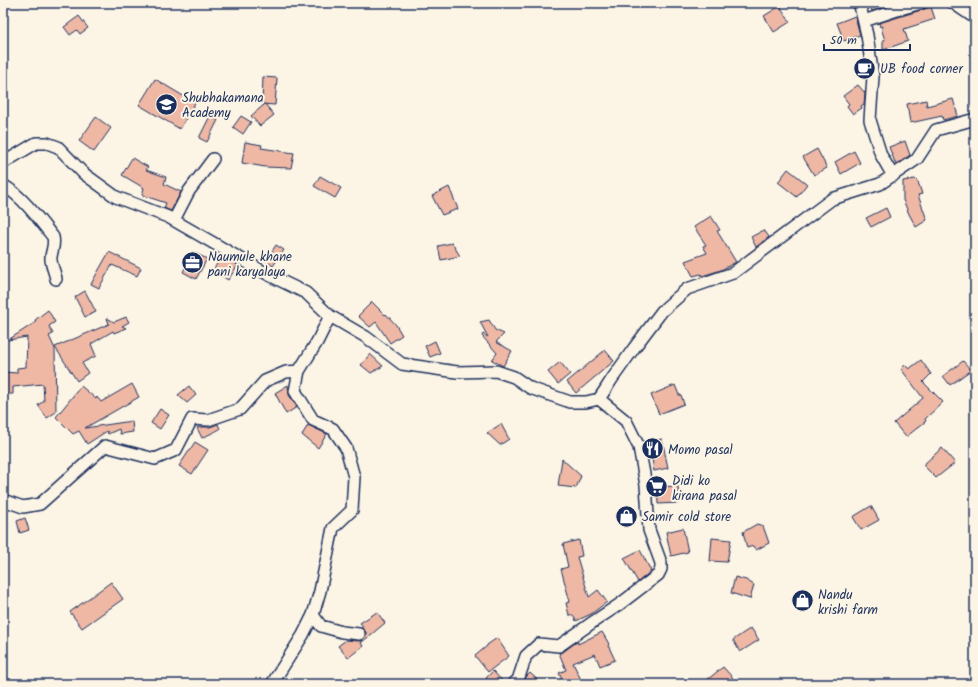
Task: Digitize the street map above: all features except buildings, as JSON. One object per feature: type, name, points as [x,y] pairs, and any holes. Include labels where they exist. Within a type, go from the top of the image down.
[{"type":"street","points":[[858,3],[867,35],[873,77],[870,120],[881,155],[894,176]]},
{"type":"street","points":[[864,21],[921,3]]},
{"type":"street","points":[[952,3],[975,18]]},
{"type":"street","points":[[3,163],[36,143],[58,147],[83,173],[116,197],[174,220],[269,274],[306,293],[330,316],[366,338],[402,364],[457,372],[496,371],[514,377],[530,388],[570,402],[586,402],[599,399],[629,354],[662,312],[687,289],[733,273],[832,199],[880,184],[894,176],[917,159],[936,130],[975,119]]},
{"type":"street","points":[[174,220],[189,191],[213,159]]},
{"type":"street","points":[[3,185],[33,212],[53,237],[54,248],[51,257],[56,279]]},
{"type":"street","points":[[272,684],[303,635],[313,615],[320,591],[332,528],[352,510],[354,477],[346,448],[333,428],[313,420],[295,391],[299,371],[317,342],[330,316]]},
{"type":"street","points":[[3,500],[23,507],[40,504],[105,446],[156,459],[176,450],[192,419],[208,420],[240,409],[264,381],[286,372],[299,371]]},
{"type":"street","points":[[514,684],[518,680],[526,656],[539,644],[559,646],[620,604],[658,575],[660,569],[661,563],[649,530],[646,485],[639,447],[626,421],[599,399]]},
{"type":"street","points":[[313,615],[321,626],[342,632],[359,634]]},
{"type":"place","name":"UB food corner","points":[[865,68]]},
{"type":"place","name":"Shubhakamana Academy","points":[[167,104]]},
{"type":"place","name":"Naumule khane pani karyalaya","points":[[192,263]]},
{"type":"place","name":"Momo pasal","points":[[652,449]]},
{"type":"place","name":"Didi ko kirana pasal","points":[[656,487]]},
{"type":"place","name":"Samir cold store","points":[[626,516]]},
{"type":"place","name":"Nandu krishi farm","points":[[803,601]]}]
